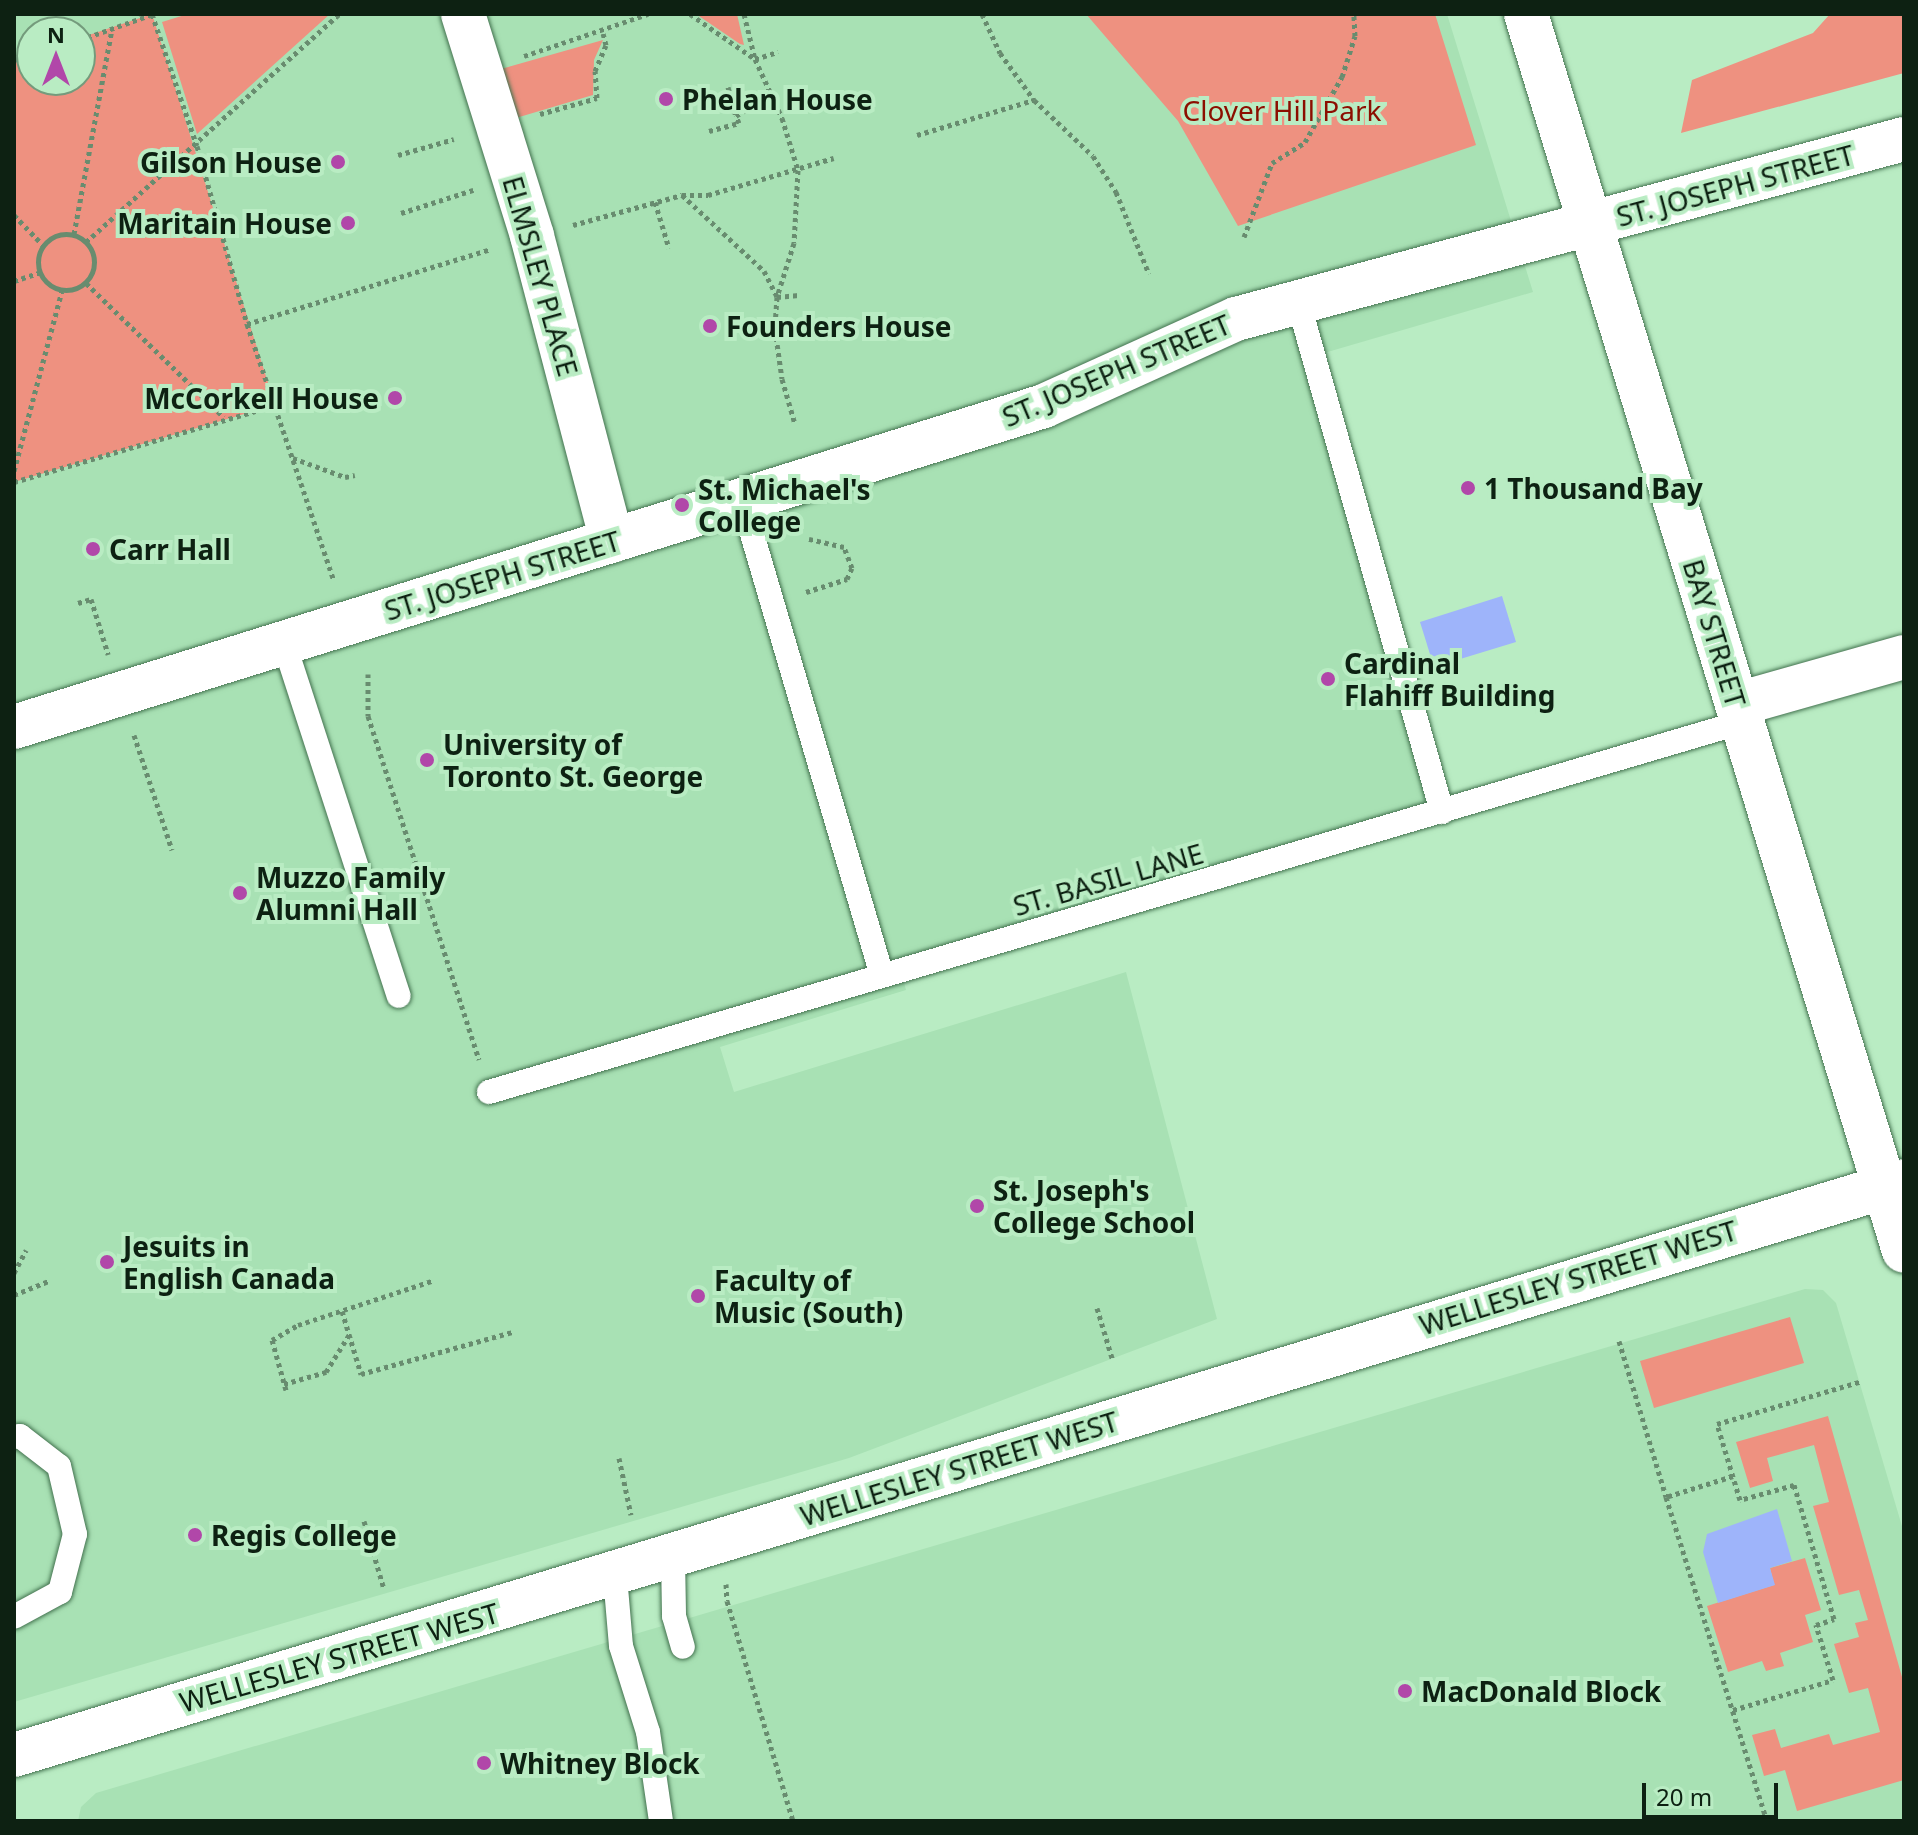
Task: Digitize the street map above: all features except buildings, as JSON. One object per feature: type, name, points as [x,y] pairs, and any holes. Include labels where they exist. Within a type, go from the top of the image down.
[{"type":"street","name":"ELMSLEY PLACE","points":[[463,14],[513,177],[612,541]]},
{"type":"street","name":"BAY STREET","points":[[1526,14],[1740,713],[1894,1184],[1904,1251]]},
{"type":"street","name":"ST. JOSEPH STREET","points":[[14,727],[1044,406],[1236,319],[1904,139]]},
{"type":"street","points":[[1740,713],[1904,657]]},
{"type":"street","name":"WELLESLEY STREET WEST","points":[[14,1755],[615,1576],[1894,1184]]},
{"type":"lane","points":[[1298,301],[1442,812]]},
{"type":"lane","points":[[742,500],[882,976]]},
{"type":"lane","points":[[284,643],[399,996]]},
{"type":"lane","name":"ST. BASIL LANE","points":[[489,1092],[1442,812],[1740,713]]},
{"type":"lane","points":[[14,1437],[20,1436],[59,1466],[75,1534],[60,1592],[14,1617]]},
{"type":"lane","points":[[673,1557],[674,1616],[683,1647]]},
{"type":"lane","points":[[615,1576],[621,1646],[648,1732],[661,1821]]},
{"type":"path","points":[[96,34],[152,14],[197,146],[275,405],[349,623]]},
{"type":"path","points":[[86,242],[197,146],[339,14]]},
{"type":"path","points":[[478,69],[648,14]]},
{"type":"path","points":[[690,14],[755,59]]},
{"type":"path","points":[[744,14],[755,59],[798,170],[794,243],[777,297],[776,341],[795,424]]},
{"type":"path","points":[[982,14],[1000,53],[1034,100],[1093,156],[1135,232],[1149,274]]},
{"type":"path","points":[[1244,237],[1272,163],[1305,142],[1342,77],[1355,36],[1354,14]]},
{"type":"path","points":[[74,234],[112,29]]},
{"type":"path","points":[[755,59],[778,52]]},
{"type":"path","points":[[709,131],[739,123],[728,87]]},
{"type":"path","points":[[736,116],[771,94]]},
{"type":"path","points":[[917,135],[1034,100]]},
{"type":"path","points":[[401,213],[513,177]]},
{"type":"path","points":[[682,195],[764,271],[777,297]]},
{"type":"path","points":[[655,202],[669,248]]},
{"type":"path","points":[[14,215],[43,245]]},
{"type":"path","points":[[39,273],[43,245],[57,235],[74,234],[86,242],[93,255],[86,283]]},
{"type":"path","points":[[14,281],[39,273]]},
{"type":"path","points":[[39,273],[62,291]]},
{"type":"path","points":[[62,291],[86,283]]},
{"type":"path","points":[[86,283],[224,417]]},
{"type":"path","points":[[14,471],[62,291]]},
{"type":"path","points":[[777,297],[799,295]]},
{"type":"path","points":[[14,482],[224,417],[275,405]]},
{"type":"path","points":[[292,457],[345,477],[355,475]]},
{"type":"path","points":[[773,603],[847,579],[852,557],[844,547],[809,539]]},
{"type":"path","points":[[368,674],[368,716],[489,1092]]},
{"type":"path","points":[[138,746],[172,850]]},
{"type":"path","points":[[14,1273],[26,1250]]},
{"type":"path","points":[[14,1295],[48,1281]]},
{"type":"path","points":[[349,1335],[326,1372],[285,1387],[272,1340],[342,1311],[432,1281]]},
{"type":"path","points":[[1097,1308],[1113,1361]]},
{"type":"path","points":[[342,1311],[361,1374],[512,1332]]},
{"type":"path","points":[[1619,1341],[1767,1821]]},
{"type":"path","points":[[1733,1710],[1833,1680],[1816,1625],[1834,1619],[1794,1485],[1740,1500],[1717,1424],[1862,1381]]},
{"type":"path","points":[[619,1458],[631,1515]]},
{"type":"path","points":[[1666,1497],[1733,1476]]},
{"type":"path","points":[[364,1521],[384,1589]]},
{"type":"path","points":[[727,1601],[793,1821]]},
{"type":"shaded area","name":"University of Toronto St. George","points":[[14,14],[1447,14],[1533,292],[1307,358],[1442,812],[901,971],[906,990],[720,1047],[734,1092],[1126,972],[1217,1319],[849,1458],[14,1702]]},
{"type":"shaded area","points":[[1805,1289],[1823,1290],[1836,1303],[1904,1533],[1904,1821],[78,1821],[81,1807],[96,1793]]},
{"type":"green space","points":[[152,14],[275,405],[14,482],[14,59],[16,96],[96,96],[96,33]]},
{"type":"green space","points":[[188,14],[330,14],[197,134],[162,22]]},
{"type":"green space","points":[[696,14],[737,14],[744,45],[740,44]]},
{"type":"green space","name":"Clover Hill Park","points":[[1086,14],[1435,14],[1476,145],[1238,226],[1178,121]]},
{"type":"green space","points":[[1830,14],[1904,14],[1904,73],[1681,133],[1692,80],[1813,33]]},
{"type":"green space","points":[[603,40],[594,60],[593,95],[516,118],[501,69]]},
{"type":"green space","points":[[1790,1317],[1804,1363],[1654,1408],[1640,1361]]},
{"type":"green space","points":[[1828,1416],[1904,1684],[1904,1780],[1797,1811],[1785,1770],[1764,1776],[1752,1735],[1775,1729],[1781,1748],[1829,1734],[1833,1745],[1880,1732],[1868,1688],[1849,1693],[1834,1644],[1859,1637],[1855,1623],[1868,1620],[1859,1590],[1839,1595],[1813,1506],[1829,1502],[1814,1445],[1767,1458],[1773,1481],[1750,1488],[1736,1442]]},
{"type":"green space","points":[[1805,1558],[1821,1610],[1805,1615],[1813,1642],[1780,1653],[1784,1666],[1766,1671],[1762,1661],[1728,1672],[1707,1606],[1774,1585],[1770,1568]]},
{"type":"water","points":[[1502,596],[1516,642],[1434,667],[1420,622]]},
{"type":"water","points":[[1777,1509],[1792,1561],[1770,1568],[1775,1585],[1718,1603],[1703,1552],[1707,1534]]},
{"type":"place","name":"Phelan House","points":[[666,99]]},
{"type":"place","name":"Gilson House","points":[[338,162]]},
{"type":"place","name":"Maritain House","points":[[348,223]]},
{"type":"place","name":"Founders House","points":[[710,326]]},
{"type":"place","name":"McCorkell House","points":[[395,398]]},
{"type":"place","name":"1 Thousand Bay","points":[[1468,488]]},
{"type":"place","name":"St. Michael's College","points":[[682,505]]},
{"type":"place","name":"Carr Hall","points":[[93,549]]},
{"type":"place","name":"Cardinal Flahiff Building","points":[[1328,679]]},
{"type":"place","name":"University of Toronto St. George","points":[[427,760]]},
{"type":"place","name":"Muzzo Family Alumni Hall","points":[[240,893]]},
{"type":"place","name":"St. Joseph's College School","points":[[977,1206]]},
{"type":"place","name":"Jesuits in English Canada","points":[[107,1262]]},
{"type":"place","name":"Faculty of Music (South)","points":[[698,1296]]},
{"type":"place","name":"Regis College","points":[[195,1535]]},
{"type":"place","name":"MacDonald Block","points":[[1405,1691]]},
{"type":"place","name":"Whitney Block","points":[[484,1763]]}]
